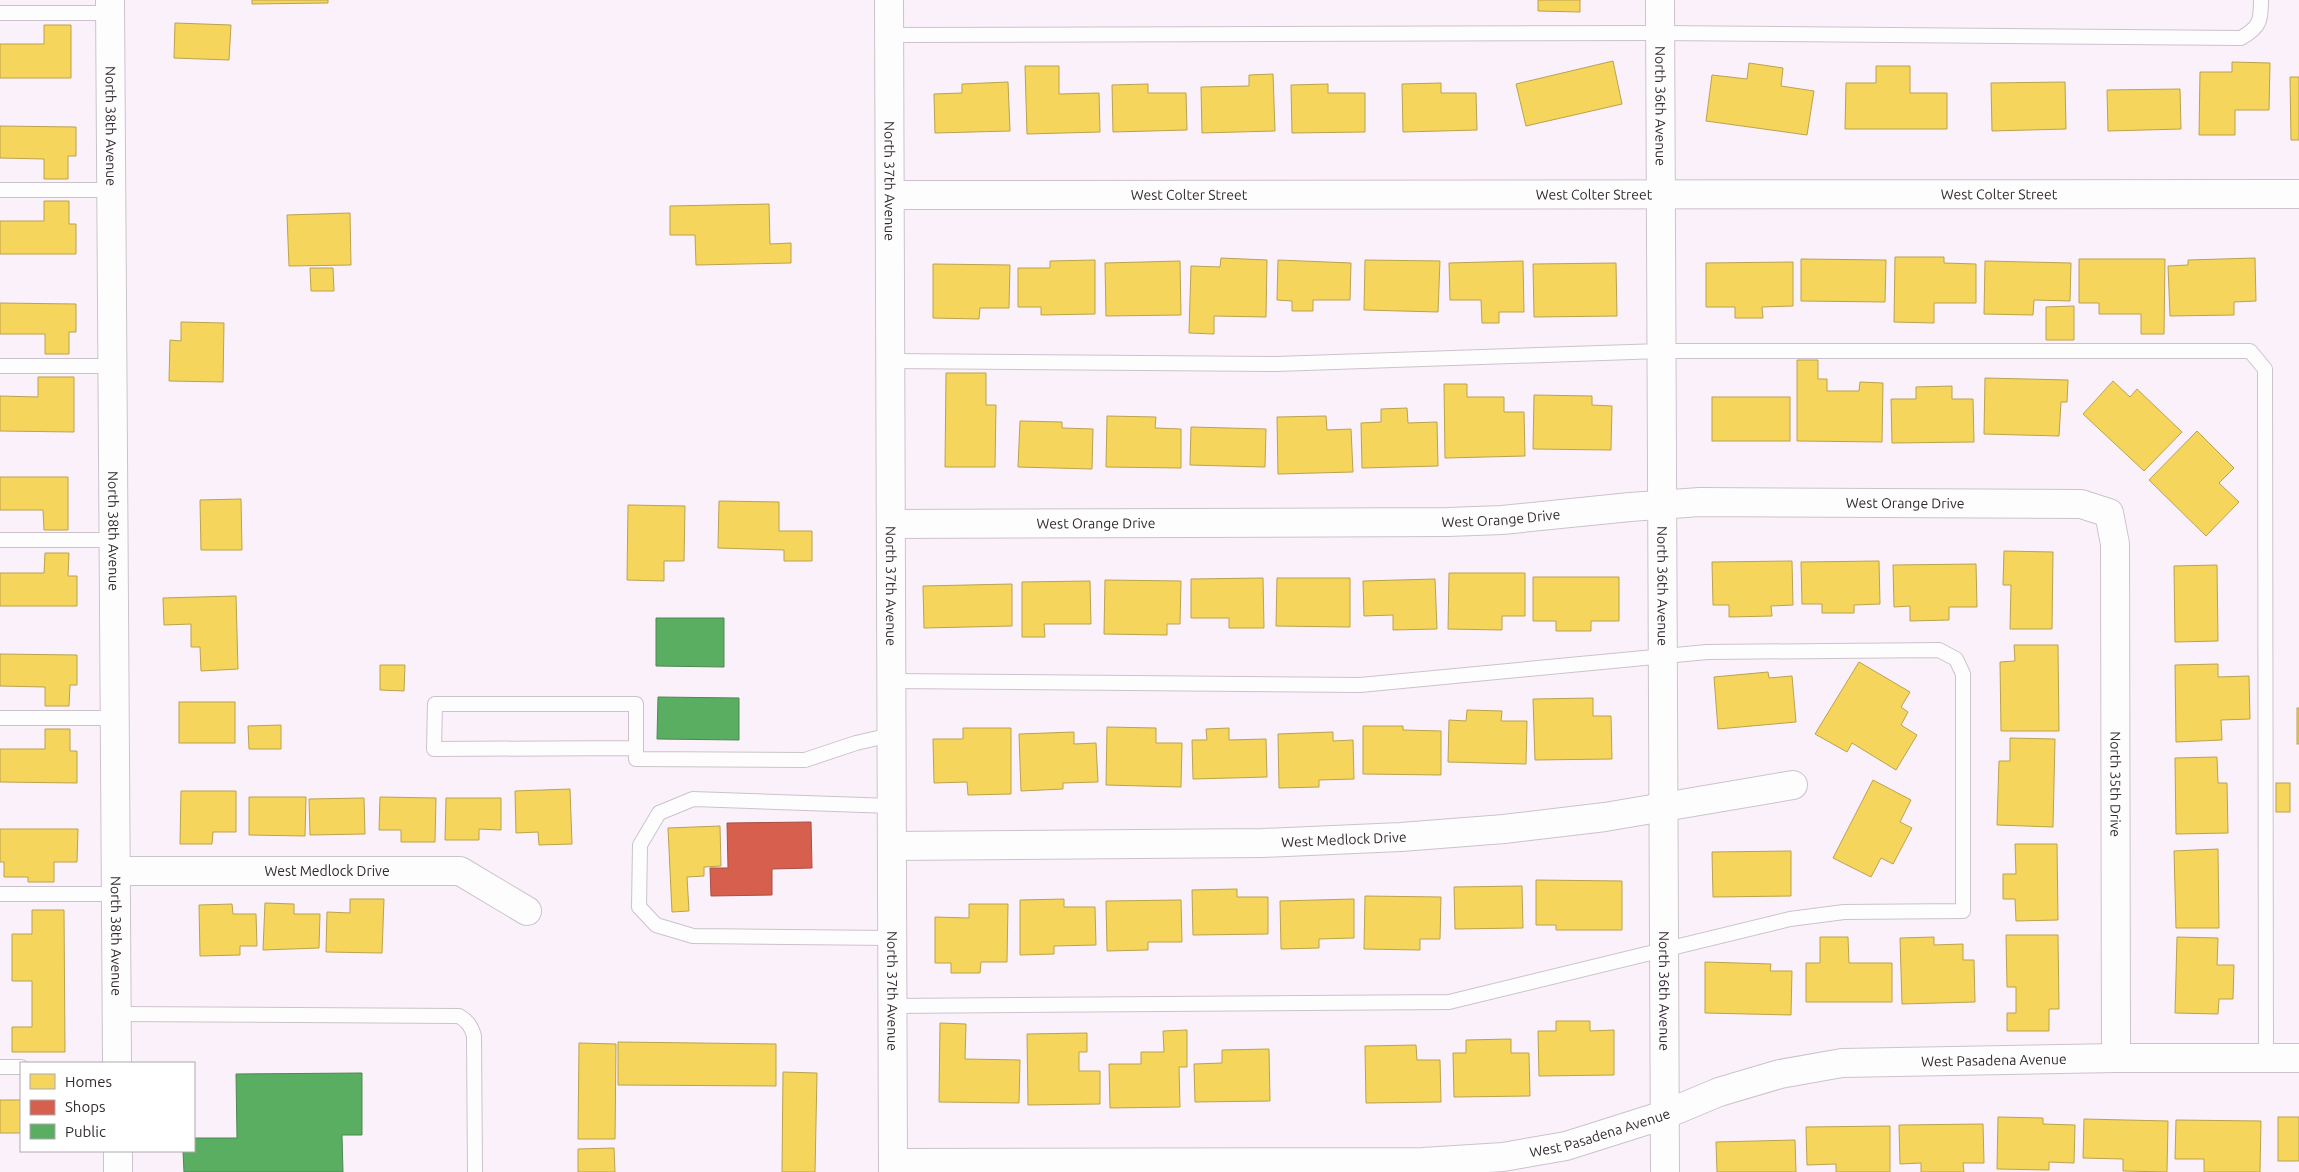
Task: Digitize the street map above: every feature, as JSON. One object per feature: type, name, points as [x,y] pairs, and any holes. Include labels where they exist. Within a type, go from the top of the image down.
[{"type":"street","name":"North 37th Avenue","points":[[889,0],[893,1168]]},
{"type":"street","name":"North 36th Avenue","points":[[1660,0],[1664,1172]]},
{"type":"street","name":"North 38th Avenue","points":[[110,6],[117,1062]]},
{"type":"street","name":"West Colter Street","points":[[890,195],[1660,196],[2299,194]]},
{"type":"street","name":"West Orange Drive","points":[[891,524],[1448,522],[1502,520],[1661,504],[1710,502],[2080,504],[2109,513]]},
{"type":"street","name":"North 35th Drive","points":[[2109,513],[2115,544],[2116,1058]]},
{"type":"street","name":"West Medlock Drive","points":[[892,846],[1264,843],[1391,838],[1504,829],[1663,808],[1794,785]]},
{"type":"street","name":"West Medlock Drive","points":[[116,883],[460,871],[527,911]]},
{"type":"street","name":"West Pasadena Avenue","points":[[893,1168],[1423,1162],[1503,1157],[1566,1146],[1664,1116],[1736,1086],[1780,1074],[1842,1063],[2116,1058],[2299,1058]]},
{"type":"street","points":[[118,1152],[118,1172]]},
{"type":"lane","points":[[889,35],[1660,32],[2242,38],[2255,30],[2261,17],[2261,0]]},
{"type":"lane","points":[[0,13],[110,6]]},
{"type":"lane","points":[[0,190],[112,190]]},
{"type":"lane","points":[[890,361],[1276,364],[1661,351],[2250,351],[2265,369],[2266,1058]]},
{"type":"lane","points":[[0,366],[113,366]]},
{"type":"lane","points":[[0,540],[114,540]]},
{"type":"lane","points":[[891,680],[1360,685],[1707,652],[1940,650],[1956,659],[1963,674],[1963,911],[1844,912],[1790,920],[1449,1002],[892,1006]]},
{"type":"lane","points":[[636,748],[434,749],[435,704],[636,704],[636,748],[636,759],[806,760],[891,735]]},
{"type":"lane","points":[[0,718],[115,718]]},
{"type":"lane","points":[[892,806],[693,799],[660,813],[640,845],[639,907],[656,925],[693,936],[892,938]]},
{"type":"lane","points":[[0,894],[116,883]]},
{"type":"lane","points":[[117,1014],[459,1016],[467,1021],[472,1028],[474,1036],[475,1172]]},
{"type":"lane","points":[[0,1066],[20,1067]]},
{"type":"building: Homes","points":[[252,0],[328,0],[328,3],[252,4]]},
{"type":"building: Homes","points":[[1538,0],[1580,0],[1580,12],[1538,11]]},
{"type":"building: Homes","points":[[175,23],[231,25],[229,60],[174,58]]},
{"type":"building: Homes","points":[[44,25],[71,25],[71,78],[0,78],[0,44],[44,44]]},
{"type":"building: Homes","points":[[1613,61],[1622,104],[1526,126],[1516,84]]},
{"type":"building: Homes","points":[[2232,62],[2270,63],[2269,110],[2235,110],[2235,135],[2199,135],[2200,72],[2232,72]]},
{"type":"building: Homes","points":[[1749,63],[1783,68],[1781,86],[1814,91],[1807,135],[1706,121],[1712,75],[1747,79]]},
{"type":"building: Homes","points":[[1025,66],[1059,66],[1059,94],[1099,93],[1100,132],[1027,134]]},
{"type":"building: Homes","points":[[1876,66],[1910,66],[1910,93],[1947,93],[1947,129],[1845,129],[1846,83],[1876,83]]},
{"type":"building: Homes","points":[[1273,74],[1275,131],[1202,133],[1201,87],[1249,86],[1249,75]]},
{"type":"building: Homes","points":[[2290,77],[2299,77],[2299,140],[2291,140]]},
{"type":"building: Homes","points":[[1008,82],[1010,131],[935,133],[934,94],[962,93],[962,84]]},
{"type":"building: Homes","points":[[2065,82],[2066,129],[1992,131],[1991,83]]},
{"type":"building: Homes","points":[[1441,83],[1441,93],[1476,93],[1477,130],[1403,132],[1402,84]]},
{"type":"building: Homes","points":[[1148,84],[1148,93],[1186,93],[1187,130],[1113,132],[1112,85]]},
{"type":"building: Homes","points":[[1328,84],[1328,93],[1365,93],[1365,132],[1292,133],[1291,85]]},
{"type":"building: Homes","points":[[2180,89],[2181,129],[2108,131],[2107,90]]},
{"type":"building: Homes","points":[[0,126],[76,127],[76,156],[68,156],[68,179],[44,179],[44,159],[0,158]]},
{"type":"building: Homes","points":[[44,201],[69,201],[69,224],[76,224],[76,254],[0,254],[0,221],[44,221]]},
{"type":"building: Homes","points":[[769,204],[770,244],[791,243],[791,263],[696,265],[695,235],[670,235],[670,206]]},
{"type":"building: Homes","points":[[350,213],[351,265],[289,266],[287,215]]},
{"type":"building: Homes","points":[[1895,257],[1944,257],[1944,263],[1976,264],[1976,303],[1934,303],[1934,323],[1894,322]]},
{"type":"building: Homes","points":[[1221,258],[1267,260],[1266,317],[1214,316],[1214,334],[1189,333],[1191,266],[1220,267]]},
{"type":"building: Homes","points":[[2255,258],[2256,301],[2234,302],[2234,315],[2170,316],[2168,266],[2188,265],[2188,260]]},
{"type":"building: Homes","points":[[1801,259],[1886,260],[1885,302],[1801,301]]},
{"type":"building: Homes","points":[[2079,259],[2165,259],[2164,334],[2141,334],[2141,314],[2099,314],[2099,303],[2079,303]]},
{"type":"building: Homes","points":[[1095,260],[1095,314],[1041,315],[1041,307],[1018,307],[1018,268],[1050,268],[1050,261]]},
{"type":"building: Homes","points":[[1278,260],[1351,263],[1350,300],[1313,300],[1313,311],[1292,311],[1292,301],[1277,300]]},
{"type":"building: Homes","points":[[1365,260],[1440,261],[1438,312],[1364,310]]},
{"type":"building: Homes","points":[[1180,261],[1181,315],[1106,316],[1105,263]]},
{"type":"building: Homes","points":[[1523,261],[1524,312],[1499,312],[1499,323],[1482,323],[1481,300],[1450,300],[1449,263]]},
{"type":"building: Homes","points":[[1985,261],[2071,263],[2070,301],[2034,300],[2033,315],[1984,314]]},
{"type":"building: Homes","points":[[1793,262],[1793,306],[1762,307],[1763,318],[1735,318],[1735,307],[1706,307],[1706,263]]},
{"type":"building: Homes","points":[[1616,263],[1617,316],[1534,317],[1533,264]]},
{"type":"building: Homes","points":[[933,264],[1010,265],[1009,308],[980,308],[979,319],[933,318]]},
{"type":"building: Homes","points":[[310,268],[333,268],[334,291],[311,291]]},
{"type":"building: Homes","points":[[0,303],[76,304],[76,332],[69,332],[69,354],[45,354],[45,334],[0,334]]},
{"type":"building: Homes","points":[[2074,306],[2074,340],[2046,340],[2046,307]]},
{"type":"building: Homes","points":[[181,322],[224,323],[223,382],[169,381],[170,340],[181,341]]},
{"type":"building: Homes","points":[[1797,360],[1818,360],[1818,379],[1827,379],[1827,391],[1859,391],[1860,382],[1883,383],[1882,442],[1797,441]]},
{"type":"building: Homes","points":[[946,373],[986,373],[986,405],[996,405],[995,467],[945,467]]},
{"type":"building: Homes","points":[[38,377],[74,377],[74,432],[0,431],[0,396],[38,397]]},
{"type":"building: Homes","points":[[1985,378],[2068,380],[2067,402],[2061,402],[2059,436],[1984,434]]},
{"type":"building: Homes","points":[[2113,381],[2130,397],[2137,389],[2182,432],[2144,471],[2083,414]]},
{"type":"building: Homes","points":[[1444,384],[1467,384],[1467,397],[1504,397],[1504,412],[1524,412],[1525,456],[1445,458]]},
{"type":"building: Homes","points":[[1952,386],[1952,399],[1973,399],[1974,442],[1892,443],[1891,399],[1916,399],[1916,387]]},
{"type":"building: Homes","points":[[1534,395],[1592,396],[1592,405],[1612,406],[1611,450],[1533,449]]},
{"type":"building: Homes","points":[[1712,397],[1790,397],[1790,441],[1712,441]]},
{"type":"building: Homes","points":[[1407,408],[1408,423],[1437,422],[1438,466],[1362,468],[1361,423],[1381,422],[1381,409]]},
{"type":"building: Homes","points":[[1107,416],[1156,417],[1155,428],[1181,429],[1181,468],[1106,467]]},
{"type":"building: Homes","points":[[1326,416],[1327,430],[1351,429],[1353,472],[1278,474],[1277,417]]},
{"type":"building: Homes","points":[[1020,421],[1062,422],[1062,428],[1093,429],[1092,469],[1018,467]]},
{"type":"building: Homes","points":[[1191,427],[1266,429],[1265,467],[1190,465]]},
{"type":"building: Homes","points":[[2197,431],[2234,468],[2219,483],[2239,502],[2206,536],[2149,480]]},
{"type":"building: Homes","points":[[0,477],[68,477],[68,530],[44,530],[43,510],[0,510]]},
{"type":"building: Homes","points":[[241,499],[242,550],[201,550],[200,500]]},
{"type":"building: Homes","points":[[719,501],[779,502],[779,531],[812,531],[812,561],[784,561],[784,550],[718,548]]},
{"type":"building: Homes","points":[[628,505],[685,506],[684,561],[664,561],[664,581],[627,580]]},
{"type":"building: Homes","points":[[2004,551],[2053,552],[2052,629],[2010,629],[2011,585],[2003,585]]},
{"type":"building: Homes","points":[[45,553],[69,553],[68,576],[77,576],[77,606],[0,606],[0,573],[44,573]]},
{"type":"building: Homes","points":[[1792,561],[1793,605],[1771,606],[1772,616],[1729,617],[1729,605],[1713,605],[1712,562]]},
{"type":"building: Homes","points":[[1879,561],[1880,604],[1854,605],[1854,613],[1822,613],[1822,604],[1802,604],[1801,562]]},
{"type":"building: Homes","points":[[1976,564],[1977,607],[1949,607],[1949,620],[1910,621],[1910,606],[1894,607],[1893,565]]},
{"type":"building: Homes","points":[[2217,565],[2218,641],[2175,642],[2174,566]]},
{"type":"building: Homes","points":[[1449,573],[1525,573],[1525,616],[1502,616],[1502,630],[1448,629]]},
{"type":"building: Homes","points":[[1533,577],[1619,577],[1619,621],[1591,621],[1591,631],[1556,631],[1556,621],[1533,621]]},
{"type":"building: Homes","points":[[1263,578],[1264,628],[1229,628],[1229,618],[1191,618],[1191,579]]},
{"type":"building: Homes","points":[[1277,578],[1350,578],[1350,627],[1276,626]]},
{"type":"building: Homes","points":[[1435,579],[1437,629],[1393,630],[1393,615],[1364,616],[1363,581]]},
{"type":"building: Homes","points":[[1105,580],[1181,581],[1180,624],[1167,624],[1167,635],[1104,634]]},
{"type":"building: Homes","points":[[1090,581],[1091,624],[1044,624],[1045,637],[1022,637],[1022,582]]},
{"type":"building: Homes","points":[[1012,584],[1012,626],[924,628],[923,586]]},
{"type":"building: Homes","points":[[236,596],[238,669],[201,671],[200,647],[191,647],[191,624],[164,625],[163,598]]},
{"type":"building: Homes","points":[[2014,645],[2058,645],[2059,731],[2001,731],[2000,662],[2015,661]]},
{"type":"building: Homes","points":[[0,654],[77,655],[77,685],[70,685],[69,706],[45,706],[45,687],[0,686]]},
{"type":"building: Homes","points":[[1859,662],[1910,692],[1901,707],[1908,712],[1901,725],[1917,735],[1896,770],[1852,743],[1847,752],[1815,734]]},
{"type":"building: Homes","points":[[2218,664],[2218,677],[2249,676],[2250,719],[2221,720],[2222,740],[2176,742],[2175,665]]},
{"type":"building: Homes","points":[[380,665],[405,665],[404,691],[380,690]]},
{"type":"building: Homes","points":[[1768,672],[1769,678],[1792,676],[1796,722],[1718,729],[1714,677]]},
{"type":"building: Homes","points":[[1593,698],[1593,716],[1611,716],[1612,759],[1535,760],[1533,699]]},
{"type":"building: Homes","points":[[179,702],[235,702],[235,743],[179,743]]},
{"type":"building: Homes","points":[[2297,708],[2299,708],[2299,744],[2297,744]]},
{"type":"building: Homes","points":[[1467,710],[1502,711],[1501,721],[1527,721],[1526,764],[1448,762],[1449,720],[1466,721]]},
{"type":"building: Homes","points":[[281,725],[281,749],[249,749],[248,726]]},
{"type":"building: Homes","points":[[1363,726],[1403,726],[1403,730],[1441,731],[1441,775],[1363,774]]},
{"type":"building: Homes","points":[[1107,727],[1156,728],[1156,743],[1182,743],[1181,787],[1106,785]]},
{"type":"building: Homes","points":[[963,728],[1011,728],[1011,794],[968,795],[967,782],[934,783],[933,739],[963,739]]},
{"type":"building: Homes","points":[[1229,728],[1229,740],[1266,739],[1267,777],[1193,779],[1192,740],[1207,740],[1206,729]]},
{"type":"building: Homes","points":[[45,729],[70,729],[70,751],[77,751],[77,783],[0,782],[0,749],[45,749]]},
{"type":"building: Homes","points":[[1074,732],[1074,744],[1096,743],[1098,782],[1063,783],[1063,789],[1021,791],[1019,734]]},
{"type":"building: Homes","points":[[1333,732],[1333,741],[1353,740],[1354,779],[1319,780],[1319,787],[1279,788],[1278,734]]},
{"type":"building: Homes","points":[[2010,738],[2055,739],[2053,827],[1997,825],[1999,761],[2010,761]]},
{"type":"building: Homes","points":[[2217,757],[2218,783],[2227,783],[2228,833],[2176,834],[2175,758]]},
{"type":"building: Homes","points":[[1873,780],[1911,800],[1900,822],[1912,828],[1893,864],[1881,858],[1871,877],[1833,858]]},
{"type":"building: Homes","points":[[2276,783],[2290,783],[2290,812],[2276,812]]},
{"type":"building: Homes","points":[[570,789],[572,844],[539,845],[538,832],[516,833],[515,791]]},
{"type":"building: Homes","points":[[181,791],[236,791],[236,832],[213,832],[212,844],[180,844]]},
{"type":"building: Homes","points":[[249,797],[306,797],[305,836],[249,835]]},
{"type":"building: Homes","points":[[380,797],[436,798],[435,842],[401,842],[401,830],[379,830]]},
{"type":"building: Homes","points":[[364,798],[365,834],[310,835],[309,799]]},
{"type":"building: Homes","points":[[446,798],[501,798],[501,830],[479,829],[479,840],[445,840]]},
{"type":"building: Homes","points":[[720,826],[721,866],[704,867],[704,876],[687,877],[689,911],[672,912],[668,828]]},
{"type":"building: Homes","points":[[0,829],[78,829],[77,862],[54,862],[54,882],[28,882],[28,877],[4,877],[4,862],[0,862]]},
{"type":"building: Homes","points":[[2015,844],[2057,844],[2058,920],[2016,921],[2015,899],[2003,899],[2003,874],[2016,874]]},
{"type":"building: Homes","points":[[2218,849],[2219,928],[2176,928],[2174,851]]},
{"type":"building: Homes","points":[[1791,851],[1791,896],[1713,897],[1712,852]]},
{"type":"building: Homes","points":[[1536,880],[1622,881],[1622,930],[1556,930],[1556,925],[1536,925]]},
{"type":"building: Homes","points":[[1522,886],[1523,928],[1455,929],[1454,887]]},
{"type":"building: Homes","points":[[1237,889],[1237,897],[1268,897],[1268,934],[1193,935],[1192,890]]},
{"type":"building: Homes","points":[[1365,896],[1441,897],[1440,939],[1420,939],[1420,950],[1364,949]]},
{"type":"building: Homes","points":[[350,899],[384,899],[382,953],[326,952],[327,912],[350,913]]},
{"type":"building: Homes","points":[[1064,899],[1064,907],[1095,907],[1096,945],[1054,946],[1054,954],[1020,955],[1020,900]]},
{"type":"building: Homes","points":[[1354,899],[1354,938],[1319,939],[1319,948],[1281,949],[1280,901]]},
{"type":"building: Homes","points":[[1181,900],[1182,942],[1148,942],[1148,950],[1107,951],[1106,901]]},
{"type":"building: Homes","points":[[265,903],[294,904],[294,914],[320,914],[319,948],[263,950]]},
{"type":"building: Homes","points":[[232,904],[233,914],[256,914],[257,946],[240,946],[240,955],[200,956],[199,905]]},
{"type":"building: Homes","points":[[969,904],[1008,904],[1007,962],[981,962],[980,973],[951,973],[951,963],[935,963],[935,917],[969,918]]},
{"type":"building: Homes","points":[[32,910],[64,910],[65,1052],[12,1052],[12,1027],[32,1027],[32,981],[12,981],[12,934],[32,934]]},
{"type":"building: Homes","points":[[2006,935],[2058,935],[2059,1009],[2049,1009],[2049,1031],[2007,1031],[2007,1013],[2016,1013],[2016,987],[2007,987]]},
{"type":"building: Homes","points":[[1820,937],[1848,937],[1849,963],[1892,963],[1892,1002],[1806,1002],[1806,963],[1820,963]]},
{"type":"building: Homes","points":[[1934,937],[1934,945],[1963,944],[1963,960],[1974,960],[1975,1002],[1902,1004],[1900,938]]},
{"type":"building: Homes","points":[[2177,937],[2218,938],[2217,965],[2234,965],[2233,999],[2219,999],[2218,1014],[2175,1013]]},
{"type":"building: Homes","points":[[1705,962],[1771,964],[1770,971],[1792,971],[1791,1015],[1705,1013]]},
{"type":"building: Homes","points":[[1556,1021],[1590,1021],[1590,1031],[1614,1030],[1614,1075],[1539,1076],[1538,1031],[1556,1031]]},
{"type":"building: Homes","points":[[940,1023],[966,1024],[965,1059],[1020,1060],[1019,1103],[939,1102]]},
{"type":"building: Homes","points":[[1187,1030],[1187,1067],[1179,1067],[1180,1107],[1110,1108],[1109,1064],[1141,1064],[1141,1052],[1164,1052],[1163,1031]]},
{"type":"building: Homes","points":[[1087,1033],[1087,1052],[1079,1052],[1079,1071],[1100,1071],[1100,1104],[1028,1105],[1027,1034]]},
{"type":"building: Homes","points":[[1511,1039],[1511,1053],[1529,1053],[1530,1096],[1454,1097],[1453,1053],[1466,1053],[1466,1040]]},
{"type":"building: Homes","points":[[618,1042],[776,1044],[776,1086],[618,1085]]},
{"type":"building: Homes","points":[[579,1043],[616,1044],[615,1139],[578,1139]]},
{"type":"building: Homes","points":[[1416,1045],[1417,1060],[1440,1060],[1441,1102],[1366,1103],[1365,1046]]},
{"type":"building: Homes","points":[[1269,1049],[1270,1101],[1195,1102],[1194,1064],[1222,1063],[1222,1050]]},
{"type":"building: Homes","points":[[783,1072],[817,1073],[815,1172],[782,1172]]},
{"type":"building: Homes","points":[[0,1100],[20,1100],[20,1133],[0,1133]]},
{"type":"building: Homes","points":[[1998,1117],[2043,1118],[2043,1124],[2075,1125],[2074,1163],[2049,1162],[2049,1170],[1997,1169]]},
{"type":"building: Homes","points":[[2278,1117],[2299,1117],[2299,1161],[2278,1161]]},
{"type":"building: Homes","points":[[2084,1119],[2168,1121],[2167,1172],[2123,1171],[2123,1159],[2083,1158]]},
{"type":"building: Homes","points":[[2176,1120],[2261,1121],[2260,1172],[2204,1172],[2204,1159],[2175,1159]]},
{"type":"building: Homes","points":[[1983,1124],[1984,1163],[1963,1163],[1964,1172],[1921,1172],[1921,1163],[1900,1164],[1899,1125]]},
{"type":"building: Homes","points":[[1890,1126],[1890,1172],[1836,1172],[1836,1164],[1807,1165],[1806,1127]]},
{"type":"building: Homes","points":[[1795,1140],[1796,1172],[1717,1172],[1716,1142]]},
{"type":"building: Homes","points":[[614,1148],[615,1172],[578,1172],[578,1149]]},
{"type":"building: Shops","points":[[811,822],[812,868],[772,869],[772,895],[711,896],[710,868],[728,868],[727,823]]},
{"type":"building: Public","points":[[656,618],[724,618],[724,667],[656,666]]},
{"type":"building: Public","points":[[658,697],[739,698],[739,740],[657,739]]},
{"type":"building: Public","points":[[362,1073],[362,1135],[342,1135],[343,1172],[184,1172],[183,1152],[195,1152],[195,1138],[237,1138],[236,1074]]}]
